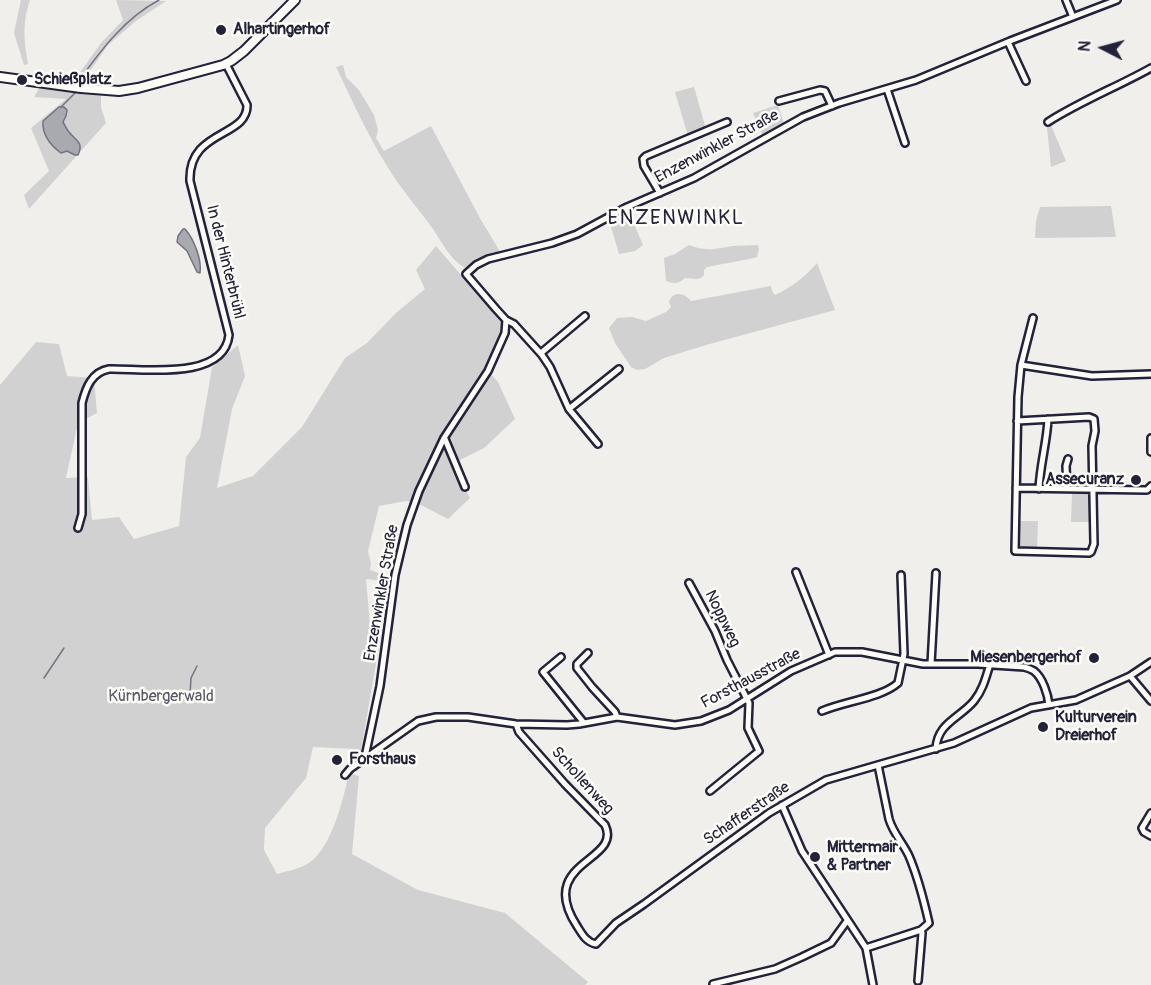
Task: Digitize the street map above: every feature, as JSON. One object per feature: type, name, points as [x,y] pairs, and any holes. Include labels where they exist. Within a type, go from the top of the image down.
[{"type":"street","points":[[0,77],[81,88],[119,91],[138,88],[226,63],[244,51],[295,0]]},
{"type":"street","points":[[1066,0],[1073,17]]},
{"type":"street","name":"Enzenwinkler Straße","points":[[365,758],[380,686],[400,550],[407,525],[419,492],[444,438],[488,371],[505,333],[506,320],[466,274],[476,265],[488,259],[552,243],[577,234],[627,207],[694,178],[794,121],[938,71],[1118,0]]},
{"type":"street","points":[[1008,42],[1026,81]]},
{"type":"street","name":"In der Hinterbrühl","points":[[78,528],[82,514],[81,413],[84,394],[92,378],[102,370],[109,369],[163,370],[195,367],[216,357],[229,339],[192,188],[190,171],[196,154],[206,144],[236,125],[247,111],[247,105],[226,63]]},
{"type":"street","points":[[1048,122],[1151,68]]},
{"type":"street","points":[[887,89],[905,143]]},
{"type":"street","name":"Enzenwinkler Straße","points":[[779,101],[820,90],[825,92],[832,106]]},
{"type":"street","points":[[660,193],[644,166],[643,159],[727,122]]},
{"type":"street","points":[[541,353],[585,316]]},
{"type":"street","points":[[1017,421],[1089,417],[1094,419],[1095,431],[1092,446],[1094,544],[1091,552],[1015,551],[1017,421],[1018,397],[1022,365],[1033,318]]},
{"type":"street","points":[[506,320],[514,324],[541,353],[569,409],[598,444]]},
{"type":"street","points":[[1022,365],[1092,376],[1151,374]]},
{"type":"street","points":[[569,409],[619,369]]},
{"type":"street","points":[[1039,489],[1047,419]]},
{"type":"street","points":[[444,438],[465,487]]},
{"type":"street","points":[[1151,438],[1151,452]]},
{"type":"street","points":[[1067,489],[1068,459]]},
{"type":"street","points":[[1016,488],[1147,490],[1151,487]]},
{"type":"street","points":[[796,572],[829,654]]},
{"type":"street","points":[[931,664],[936,573]]},
{"type":"street","points":[[822,711],[844,702],[882,693],[895,686],[900,679],[904,661],[901,575]]},
{"type":"street","name":"Noppweg","points":[[689,584],[716,631],[727,660],[747,699]]},
{"type":"street","name":"Forsthausstraße","points":[[345,775],[350,769],[418,721],[436,717],[468,717],[516,724],[567,725],[617,717],[669,724],[701,721],[717,716],[791,671],[829,654],[843,651],[931,664],[990,664],[1024,667],[1035,672],[1040,679],[1049,705]]},
{"type":"street","points":[[588,653],[577,664],[577,668],[617,717]]},
{"type":"street","points":[[561,657],[543,672],[585,723]]},
{"type":"street","name":"Schafferstraße","points":[[596,944],[616,922],[782,805],[826,780],[968,738],[1021,711],[1076,700],[1130,676],[1151,662]]},
{"type":"street","points":[[936,748],[942,729],[965,710],[978,695],[990,664]]},
{"type":"street","points":[[1130,676],[1151,700]]},
{"type":"street","points":[[710,791],[759,751],[748,728],[749,703],[747,699]]},
{"type":"street","name":"Schollenweg","points":[[516,724],[523,737],[607,829],[608,839],[604,846],[577,868],[565,892],[567,906],[576,924],[589,942],[596,944]]},
{"type":"street","points":[[866,948],[921,930],[928,923],[910,858],[891,827],[878,765]]},
{"type":"street","points":[[782,805],[802,851],[866,948],[873,985]]},
{"type":"street","points":[[1151,813],[1142,828],[1151,836]]},
{"type":"street","points":[[713,984],[775,969],[801,957],[831,942],[847,921]]},
{"type":"street","points":[[918,981],[921,930]]},
{"type":"green space","points":[[21,0],[30,0],[24,32],[28,64],[24,65],[14,33]]},
{"type":"green space","points":[[116,0],[166,1],[136,21],[108,45],[81,84],[73,82],[101,43],[123,20]]},
{"type":"green space","points":[[343,65],[346,77],[359,90],[374,115],[378,130],[376,138],[384,151],[431,126],[501,253],[480,259],[465,268],[451,256],[380,154],[336,67]]},
{"type":"green space","points":[[40,87],[101,94],[101,107],[106,123],[29,209],[24,195],[49,171],[31,128],[66,99],[34,97]]},
{"type":"green space","points":[[694,87],[706,129],[688,136],[675,92]]},
{"type":"green space","points":[[778,105],[784,124],[763,137],[753,113]]},
{"type":"green space","points":[[1050,123],[1066,161],[1051,167],[1047,128]]},
{"type":"green space","points":[[1111,206],[1116,237],[1035,238],[1040,207]]},
{"type":"green space","points":[[628,210],[643,245],[635,251],[619,254],[609,220]]},
{"type":"green space","points":[[689,245],[711,249],[758,245],[759,249],[757,257],[707,267],[701,278],[685,278],[676,283],[666,281],[664,258]]},
{"type":"green space","name":"Kürnbergerwald","points":[[436,246],[505,326],[485,371],[441,436],[412,502],[379,506],[368,551],[370,570],[383,574],[382,581],[366,579],[370,626],[382,629],[360,756],[352,763],[354,749],[313,747],[306,778],[265,828],[264,850],[277,874],[309,863],[317,856],[330,835],[340,809],[349,773],[359,776],[352,854],[418,890],[505,913],[588,982],[585,985],[0,985],[0,385],[36,342],[59,344],[67,376],[94,378],[97,413],[78,423],[66,478],[88,477],[92,520],[119,517],[134,539],[179,526],[186,457],[200,438],[212,367],[238,345],[245,376],[232,409],[217,488],[253,476],[302,427],[345,358],[367,343],[396,313],[425,289],[416,270]]},
{"type":"green space","points":[[817,263],[835,310],[706,345],[664,358],[645,369],[637,370],[631,367],[615,343],[609,328],[617,318],[632,317],[646,321],[666,312],[671,307],[669,302],[671,298],[676,294],[691,301],[771,286],[775,295],[798,281]]},
{"type":"green space","points":[[490,373],[498,382],[515,419],[484,448],[456,462],[446,439]]},
{"type":"green space","points":[[444,444],[470,498],[448,519],[417,503]]},
{"type":"green space","points":[[1072,492],[1090,495],[1091,522],[1071,522]]},
{"type":"green space","points":[[1019,521],[1038,521],[1037,550],[1020,548],[1018,545]]},
{"type":"shaded area","points":[[59,107],[67,110],[63,122],[80,144],[78,155],[67,151],[61,153],[45,135],[43,121]]},
{"type":"shaded area","points":[[183,229],[188,233],[197,250],[200,273],[197,272],[187,251],[177,242]]},
{"type":"waterway","points":[[78,85],[88,68],[115,35],[135,16],[159,0]]},
{"type":"waterway","points":[[61,107],[76,90]]},
{"type":"waterway","points":[[44,678],[64,648]]},
{"type":"waterway","points":[[190,694],[191,678],[197,666]]},
{"type":"place","name":"Alhartingerhof","points":[[221,30]]},
{"type":"place","name":"Schießplatz","points":[[22,80]]},
{"type":"place","name":"Assecuranz","points":[[1136,480]]},
{"type":"place","name":"Miesenbergerhof","points":[[1094,658]]},
{"type":"place","name":"Kulturverein Dreierhof","points":[[1043,727]]},
{"type":"place","name":"Forsthaus","points":[[337,760]]},
{"type":"place","name":"Mittermair & Partner","points":[[815,857]]},
{"type":"district","name":"ENZENWINKL","points":[[676,219]]}]
